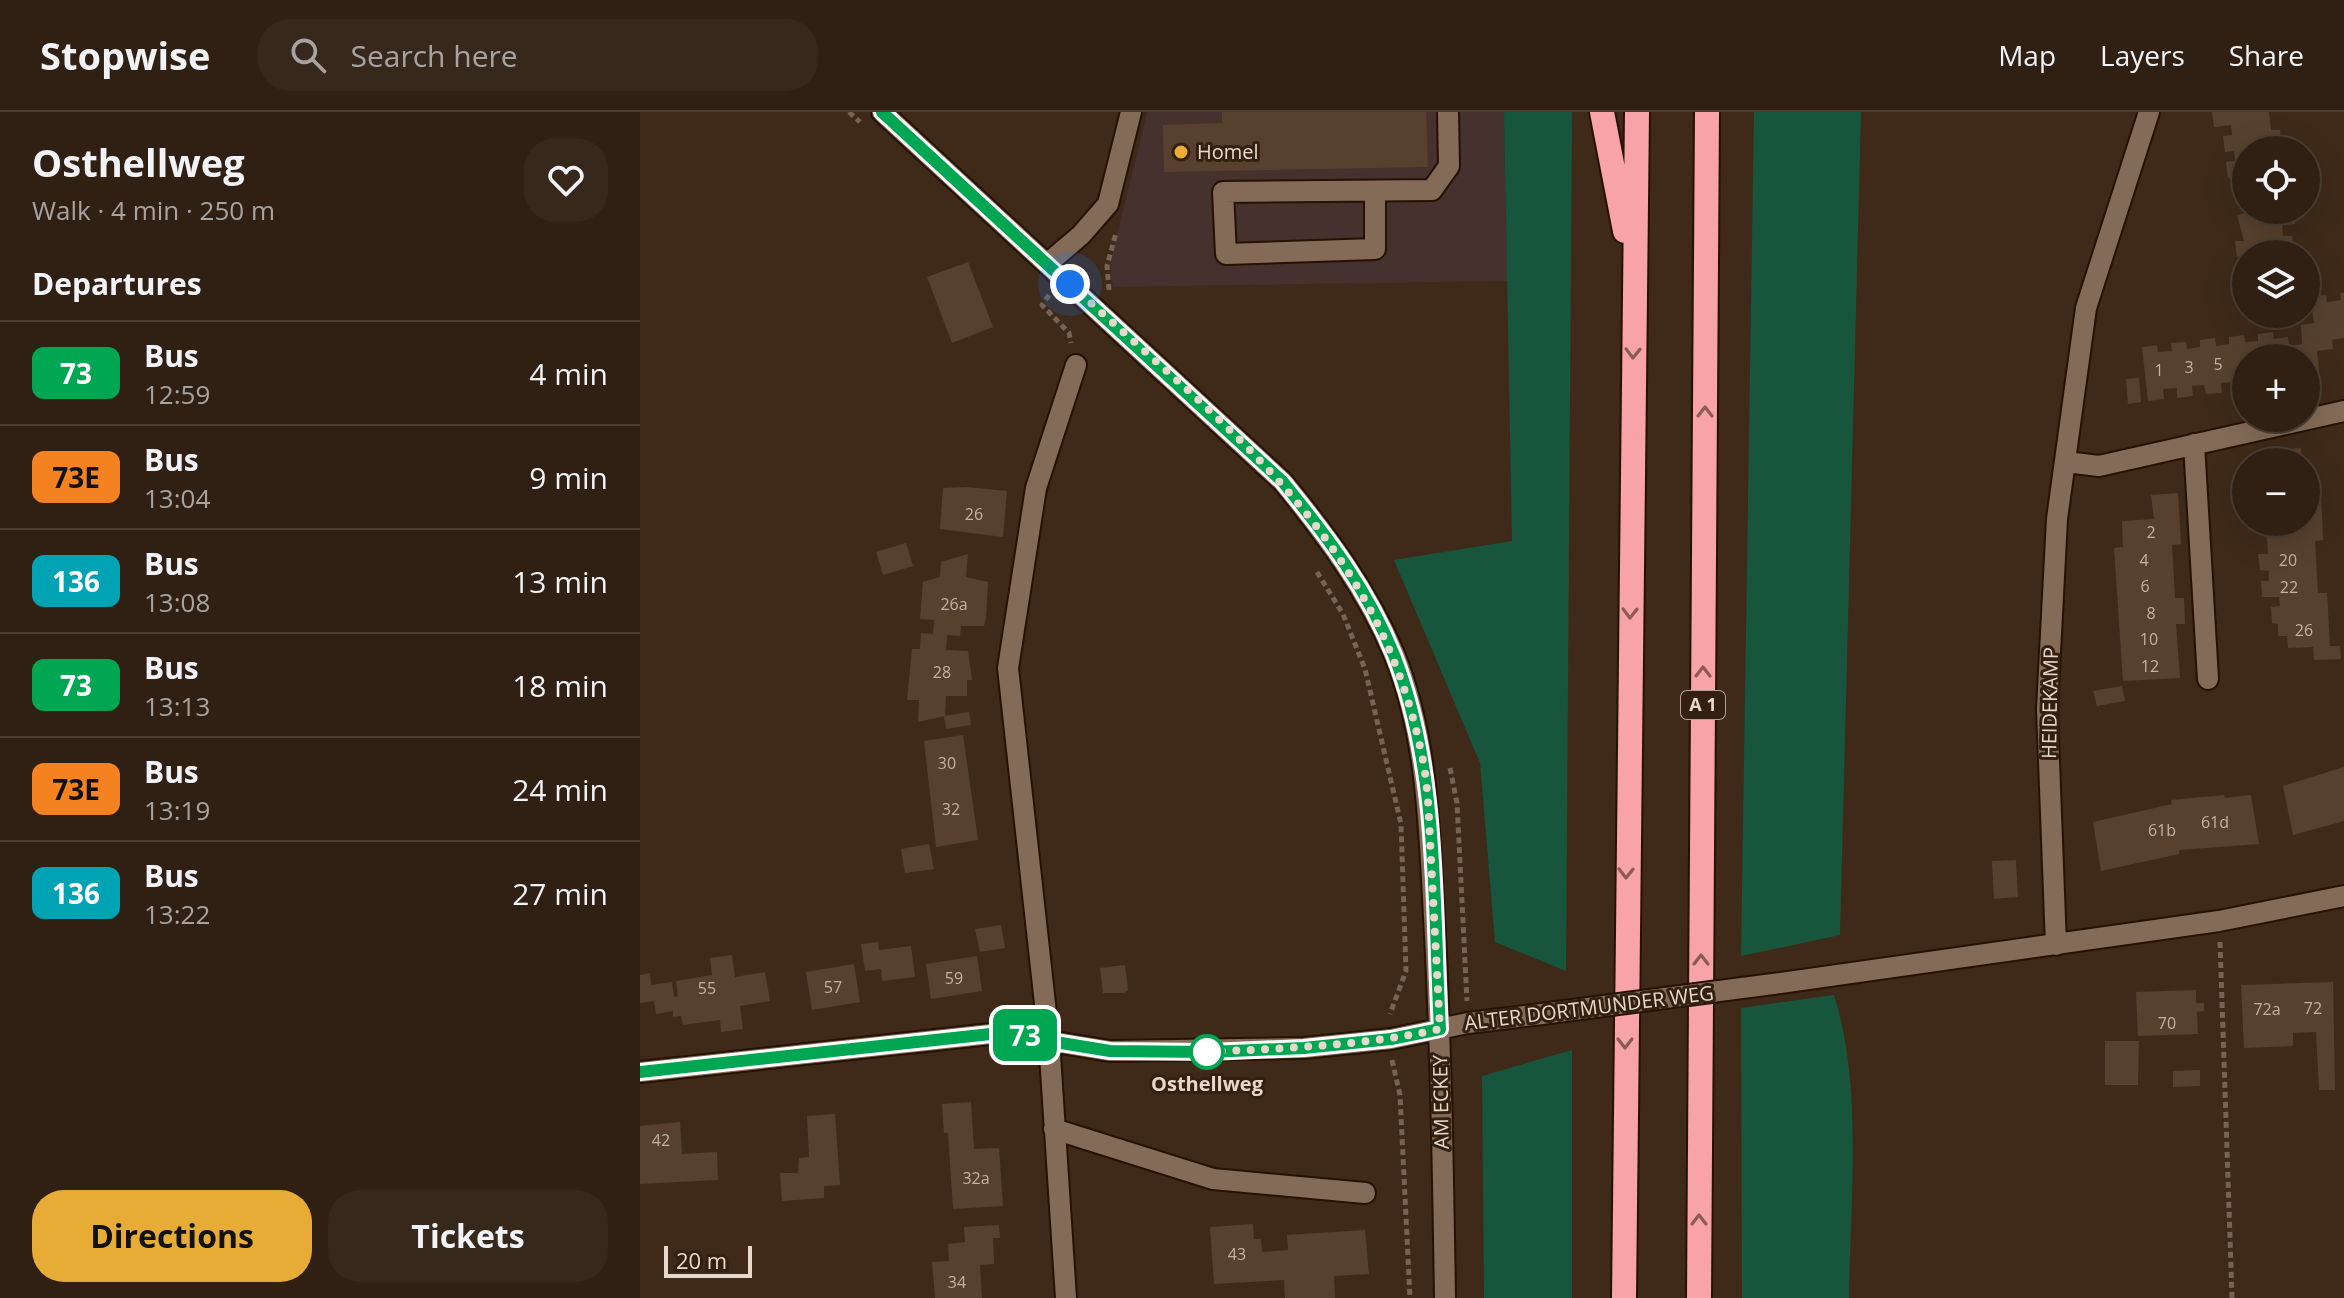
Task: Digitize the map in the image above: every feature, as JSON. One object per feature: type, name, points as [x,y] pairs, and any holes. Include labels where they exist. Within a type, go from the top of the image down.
[{"type":"highway","points":[[1602,112],[1603,130],[1634,275]]},
{"type":"highway","points":[[1624,1298],[1637,112]]},
{"type":"highway","name":"A 1","points":[[1699,1298],[1707,112]]},
{"type":"street","name":"AM ECKEY","points":[[882,112],[1283,482],[1331,540],[1366,596],[1394,655],[1423,758],[1440,1029],[1445,1298]]},
{"type":"street","points":[[1047,264],[1081,235],[1108,204],[1131,112]]},
{"type":"street","points":[[1375,191],[1375,249],[1226,254],[1223,192],[1432,190],[1449,166],[1448,112]]},
{"type":"street","name":"HEIDEKAMP","points":[[2056,945],[2047,709],[2057,519],[2086,308],[2149,112]]},
{"type":"street","points":[[1066,1298],[1049,1040],[1008,668],[1036,488],[1076,365]]},
{"type":"street","points":[[2066,462],[2099,466],[2344,411]]},
{"type":"street","points":[[2194,444],[2208,679]]},
{"type":"street","name":"ALTER DORTMUNDER WEG","points":[[640,1072],[1000,1033],[1110,1051],[1209,1052],[1304,1048],[1391,1039],[1542,1014],[2056,945],[2219,921],[2344,896]]},
{"type":"street","points":[[1054,1129],[1213,1179],[1365,1193]]},
{"type":"path","points":[[849,112],[870,130]]},
{"type":"path","points":[[1039,283],[1062,305]]},
{"type":"path","points":[[1050,294],[1042,305],[1069,333],[1076,365]]},
{"type":"path","points":[[1312,564],[1343,614],[1365,669],[1401,824],[1406,971],[1390,1007],[1393,1075],[1400,1095],[1410,1298]]},
{"type":"path","points":[[2219,921],[2232,1298]]},
{"type":"shaded area","points":[[1147,112],[1504,112],[1507,281],[1113,287],[1110,265]]},
{"type":"green space","points":[[1504,112],[1572,112],[1566,971],[1495,942],[1480,763],[1394,560],[1512,541]]},
{"type":"green space","points":[[1754,112],[1861,112],[1840,935],[1741,956]]},
{"type":"green space","points":[[1834,995],[1843,1030],[1852,1105],[1849,1298],[1742,1298],[1741,1008]]},
{"type":"green space","points":[[1572,1050],[1572,1298],[1484,1298],[1482,1076]]},
{"type":"building","points":[[1222,112],[1426,112],[1428,167],[1164,172],[1163,125],[1222,123]]},
{"type":"building","points":[[2212,112],[2269,112],[2271,130],[2280,130],[2281,136],[2232,136],[2232,151],[2225,152],[2223,136],[2232,135],[2231,125],[2214,127]]},
{"type":"building","points":[[2232,161],[2232,178],[2228,178],[2226,162]]},
{"type":"building","points":[[2239,224],[2295,224],[2282,225],[2283,236],[2292,236],[2293,240],[2244,240]]},
{"type":"building","points":[[968,262],[993,327],[952,343],[927,277]]},
{"type":"building","points":[[2340,293],[2344,293],[2344,338],[2332,340],[2333,349],[2320,351],[2320,344],[2302,344],[2301,328],[2320,328],[2320,295],[2326,295],[2327,302],[2341,300]]},
{"type":"building","points":[[2273,332],[2274,339],[2288,337],[2289,344],[2232,344],[2232,382],[2221,383],[2222,393],[2206,394],[2204,385],[2192,386],[2193,396],[2177,398],[2177,388],[2163,389],[2164,399],[2148,401],[2142,347],[2157,345],[2158,352],[2172,351],[2171,343],[2186,342],[2187,349],[2200,347],[2200,340],[2215,338],[2216,346],[2229,344],[2229,337],[2244,335],[2245,342],[2258,341],[2258,334]]},
{"type":"building","points":[[2139,378],[2141,402],[2128,404],[2126,379]]},
{"type":"building","points":[[943,488],[1007,491],[1003,537],[940,529]]},
{"type":"building","points":[[2178,493],[2181,544],[2172,545],[2175,598],[2184,598],[2185,624],[2176,624],[2180,678],[2123,681],[2114,548],[2123,547],[2122,521],[2154,519],[2151,495]]},
{"type":"building","points":[[2321,497],[2323,540],[2315,541],[2318,593],[2327,593],[2330,646],[2340,646],[2341,659],[2314,660],[2313,647],[2288,648],[2287,636],[2278,636],[2278,624],[2272,623],[2271,607],[2280,606],[2279,597],[2262,597],[2261,581],[2269,581],[2269,571],[2260,570],[2258,554],[2268,554],[2267,536],[2320,536]]},
{"type":"building","points":[[906,543],[913,566],[883,575],[876,552]]},
{"type":"building","points":[[968,554],[966,577],[988,582],[986,618],[984,626],[961,626],[960,636],[947,635],[946,650],[968,651],[972,680],[967,680],[967,696],[946,696],[945,716],[918,722],[919,700],[907,700],[912,649],[920,649],[921,633],[933,634],[934,620],[920,619],[923,582],[940,577],[941,562]]},
{"type":"building","points":[[2122,686],[2125,701],[2097,706],[2093,691]]},
{"type":"building","points":[[969,712],[971,725],[946,729],[944,716]]},
{"type":"building","points":[[963,735],[978,840],[936,847],[924,741]]},
{"type":"building","points":[[2344,767],[2344,821],[2293,835],[2283,786]]},
{"type":"building","points":[[2224,795],[2225,798],[2251,795],[2259,844],[2179,850],[2179,854],[2101,871],[2093,822],[2172,804],[2171,800]]},
{"type":"building","points":[[929,844],[934,869],[905,873],[901,849]]},
{"type":"building","points":[[2016,860],[2018,897],[1994,899],[1992,861]]},
{"type":"building","points":[[1001,925],[1005,948],[980,952],[975,929]]},
{"type":"building","points":[[878,942],[879,950],[911,946],[915,977],[882,981],[881,969],[865,971],[861,944]]},
{"type":"building","points":[[732,955],[735,977],[765,972],[770,1001],[740,1006],[743,1029],[721,1032],[720,1020],[683,1025],[681,1016],[673,1017],[673,1011],[656,1014],[654,1001],[640,1003],[640,975],[650,973],[651,985],[672,982],[674,997],[678,996],[676,981],[712,975],[710,958]]},
{"type":"building","points":[[977,956],[982,991],[931,999],[926,964]]},
{"type":"building","points":[[854,964],[860,1002],[812,1010],[806,972]]},
{"type":"building","points":[[1125,965],[1128,990],[1124,993],[1103,993],[1100,968]]},
{"type":"building","points":[[2333,982],[2335,1090],[2319,1090],[2316,1032],[2293,1033],[2293,1046],[2244,1048],[2241,985]]},
{"type":"building","points":[[2196,990],[2196,1003],[2204,1003],[2204,1011],[2197,1012],[2198,1034],[2138,1036],[2136,992]]},
{"type":"building","points":[[2105,1041],[2139,1041],[2138,1085],[2105,1085]]},
{"type":"building","points":[[2200,1070],[2200,1086],[2173,1087],[2173,1071]]},
{"type":"building","points":[[971,1102],[974,1149],[999,1148],[1003,1206],[953,1209],[948,1133],[944,1133],[942,1104]]},
{"type":"building","points":[[835,1114],[840,1185],[824,1186],[824,1198],[782,1201],[780,1173],[798,1173],[799,1158],[809,1157],[807,1116]]},
{"type":"building","points":[[680,1122],[682,1154],[717,1152],[718,1180],[640,1184],[640,1126]]},
{"type":"building","points":[[1253,1224],[1254,1239],[1261,1239],[1262,1252],[1288,1250],[1287,1235],[1365,1230],[1369,1274],[1334,1276],[1335,1298],[1285,1298],[1284,1280],[1214,1284],[1210,1227]]},
{"type":"building","points":[[999,1225],[1000,1238],[993,1238],[994,1264],[980,1265],[982,1298],[935,1298],[932,1262],[949,1261],[948,1244],[965,1242],[964,1227]]},
{"type":"bus line","name":"73","points":[[640,1072],[1000,1033],[1024,1034],[1074,1047],[1110,1051],[1209,1052],[1304,1048],[1391,1039],[1440,1029],[1423,758],[1394,655],[1366,596],[1331,540],[1283,482],[1227,427],[882,112]]},
{"type":"place","name":"Homel","points":[[1181,152]]},
{"type":"place","name":"Osthellweg","points":[[1207,1052]]},
{"type":"route","points":[[1070,284],[1246,445],[1283,482],[1331,540],[1366,596],[1394,655],[1423,758],[1440,1029],[1391,1039],[1304,1048],[1207,1052]]}]
